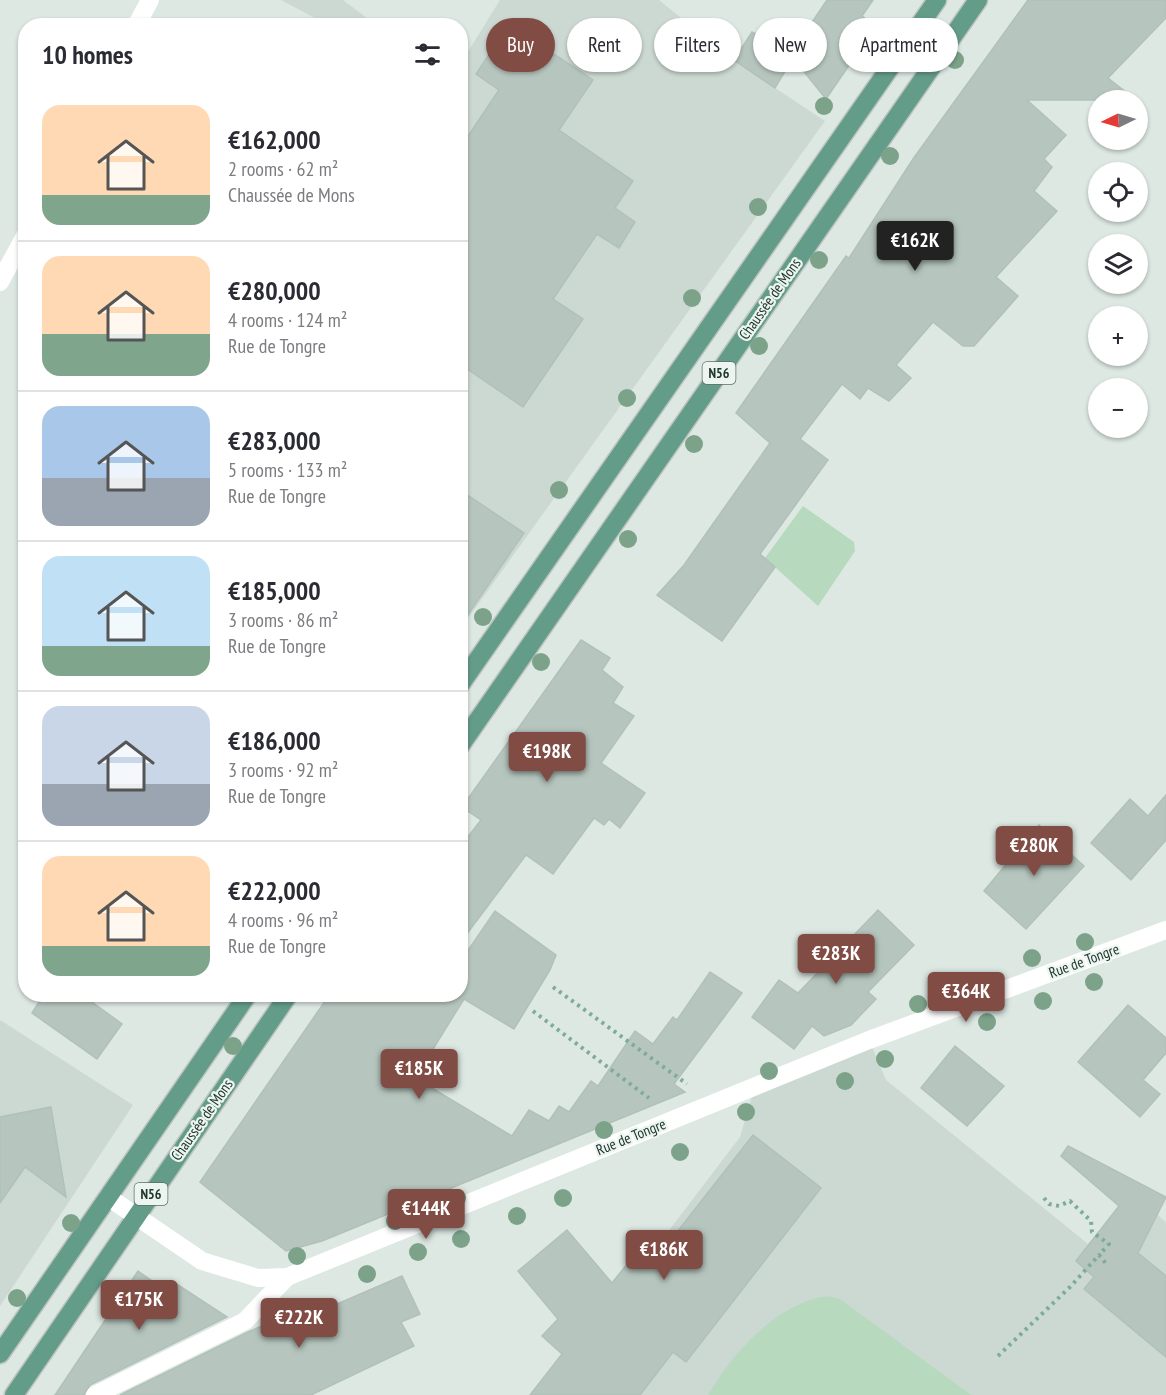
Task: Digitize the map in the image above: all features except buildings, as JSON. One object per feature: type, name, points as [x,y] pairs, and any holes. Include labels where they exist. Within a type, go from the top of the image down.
[{"type":"main road","name":"N56","points":[[468,674],[937,0]]},
{"type":"main road","name":"Chaussée de Mons","points":[[468,734],[978,0]]},
{"type":"main road","name":"N56","points":[[0,1354],[242,1002]]},
{"type":"main road","name":"Chaussée de Mons","points":[[14,1395],[284,1002]]},
{"type":"street","points":[[140,18],[150,0]]},
{"type":"street","points":[[0,282],[18,249]]},
{"type":"street","name":"Rue de Tongre","points":[[108,1197],[135,1218],[202,1261],[258,1278],[287,1277],[869,1040],[1166,930]]},
{"type":"street","points":[[95,1395],[245,1321],[287,1277]]},
{"type":"path","points":[[553,987],[714,1104]]},
{"type":"path","points":[[533,1011],[676,1119]]},
{"type":"path","points":[[998,1356],[1070,1287],[1109,1244],[1092,1232],[1091,1221],[1070,1201],[1059,1206],[1049,1204],[1044,1198]]},
{"type":"path","points":[[1099,1255],[1108,1266]]},
{"type":"shaded area","points":[[281,0],[343,0],[367,18],[315,18]]},
{"type":"shaded area","points":[[500,0],[659,0],[681,18],[654,18],[654,72],[741,72],[741,65],[825,121],[468,618],[468,52],[486,23],[486,72],[555,72],[555,18],[489,18]]},
{"type":"shaded area","points":[[0,1020],[133,1105],[0,1306]]},
{"type":"shaded area","points":[[869,1040],[886,1080],[1088,1244],[1131,1193],[1166,1222],[1166,1395],[544,1395],[740,1137],[755,1086]]},
{"type":"green space","points":[[803,506],[854,542],[855,551],[818,606],[765,558]]},
{"type":"green space","points":[[827,1296],[840,1299],[971,1395],[708,1395],[730,1363],[758,1332],[790,1309]]}]
